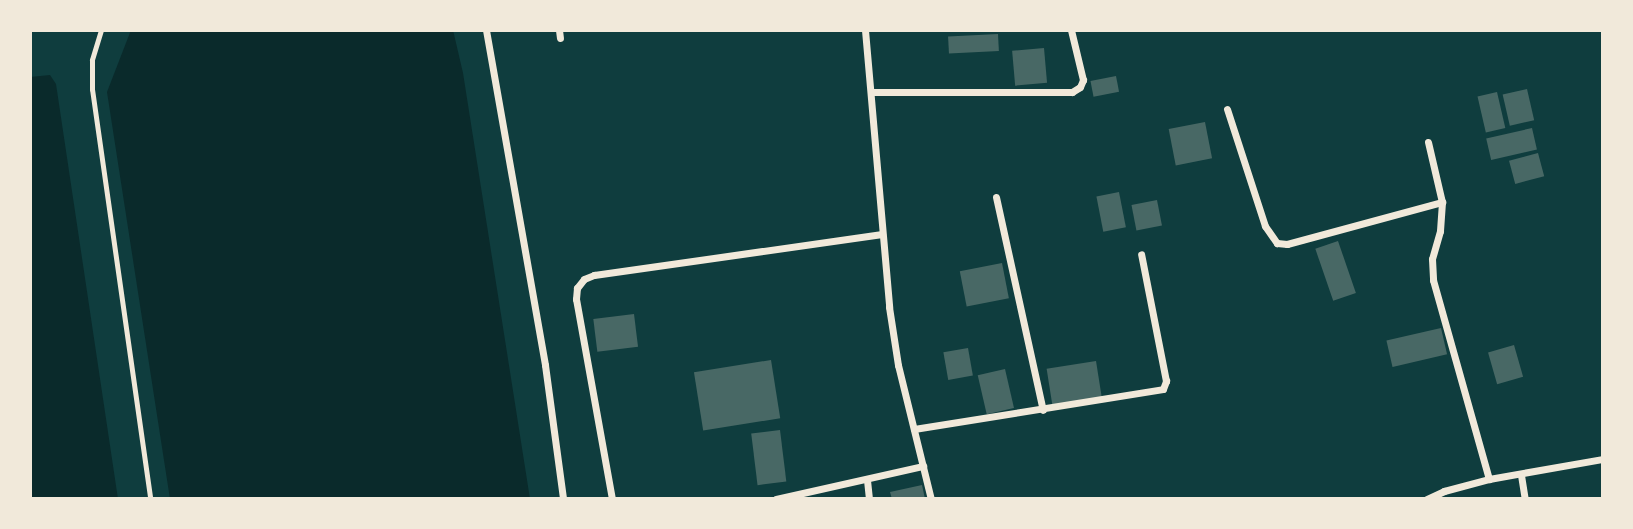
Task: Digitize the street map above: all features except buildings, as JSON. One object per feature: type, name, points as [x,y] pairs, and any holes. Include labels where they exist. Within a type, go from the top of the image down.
[{"type":"street","points":[[486,30],[544,365],[563,499]]},
{"type":"street","points":[[865,30],[889,307],[931,499]]},
{"type":"street","points":[[872,92],[1072,92],[1080,88],[1083,80],[1071,30]]},
{"type":"street","points":[[1227,109],[1265,226],[1277,243],[1287,244],[1442,202]]},
{"type":"street","points":[[1428,142],[1442,202],[1440,231],[1432,259],[1433,280],[1489,479]]},
{"type":"street","points":[[996,197],[1043,410]]},
{"type":"street","points":[[612,499],[576,299],[577,288],[584,279],[607,273],[882,234]]},
{"type":"street","points":[[914,429],[1163,389],[1166,381],[1141,254]]},
{"type":"street","points":[[1427,499],[1444,491],[1489,479],[1603,458]]},
{"type":"street","points":[[776,499],[867,481],[923,466]]},
{"type":"street","points":[[1521,475],[1525,499]]},
{"type":"street","points":[[867,481],[869,499]]},
{"type":"lane","points":[[101,30],[92,60],[92,89],[150,499]]},
{"type":"water","points":[[131,30],[453,30],[463,73],[530,499],[170,499],[107,92]]},
{"type":"water","points":[[50,75],[56,84],[118,499],[30,499],[30,77]]}]
